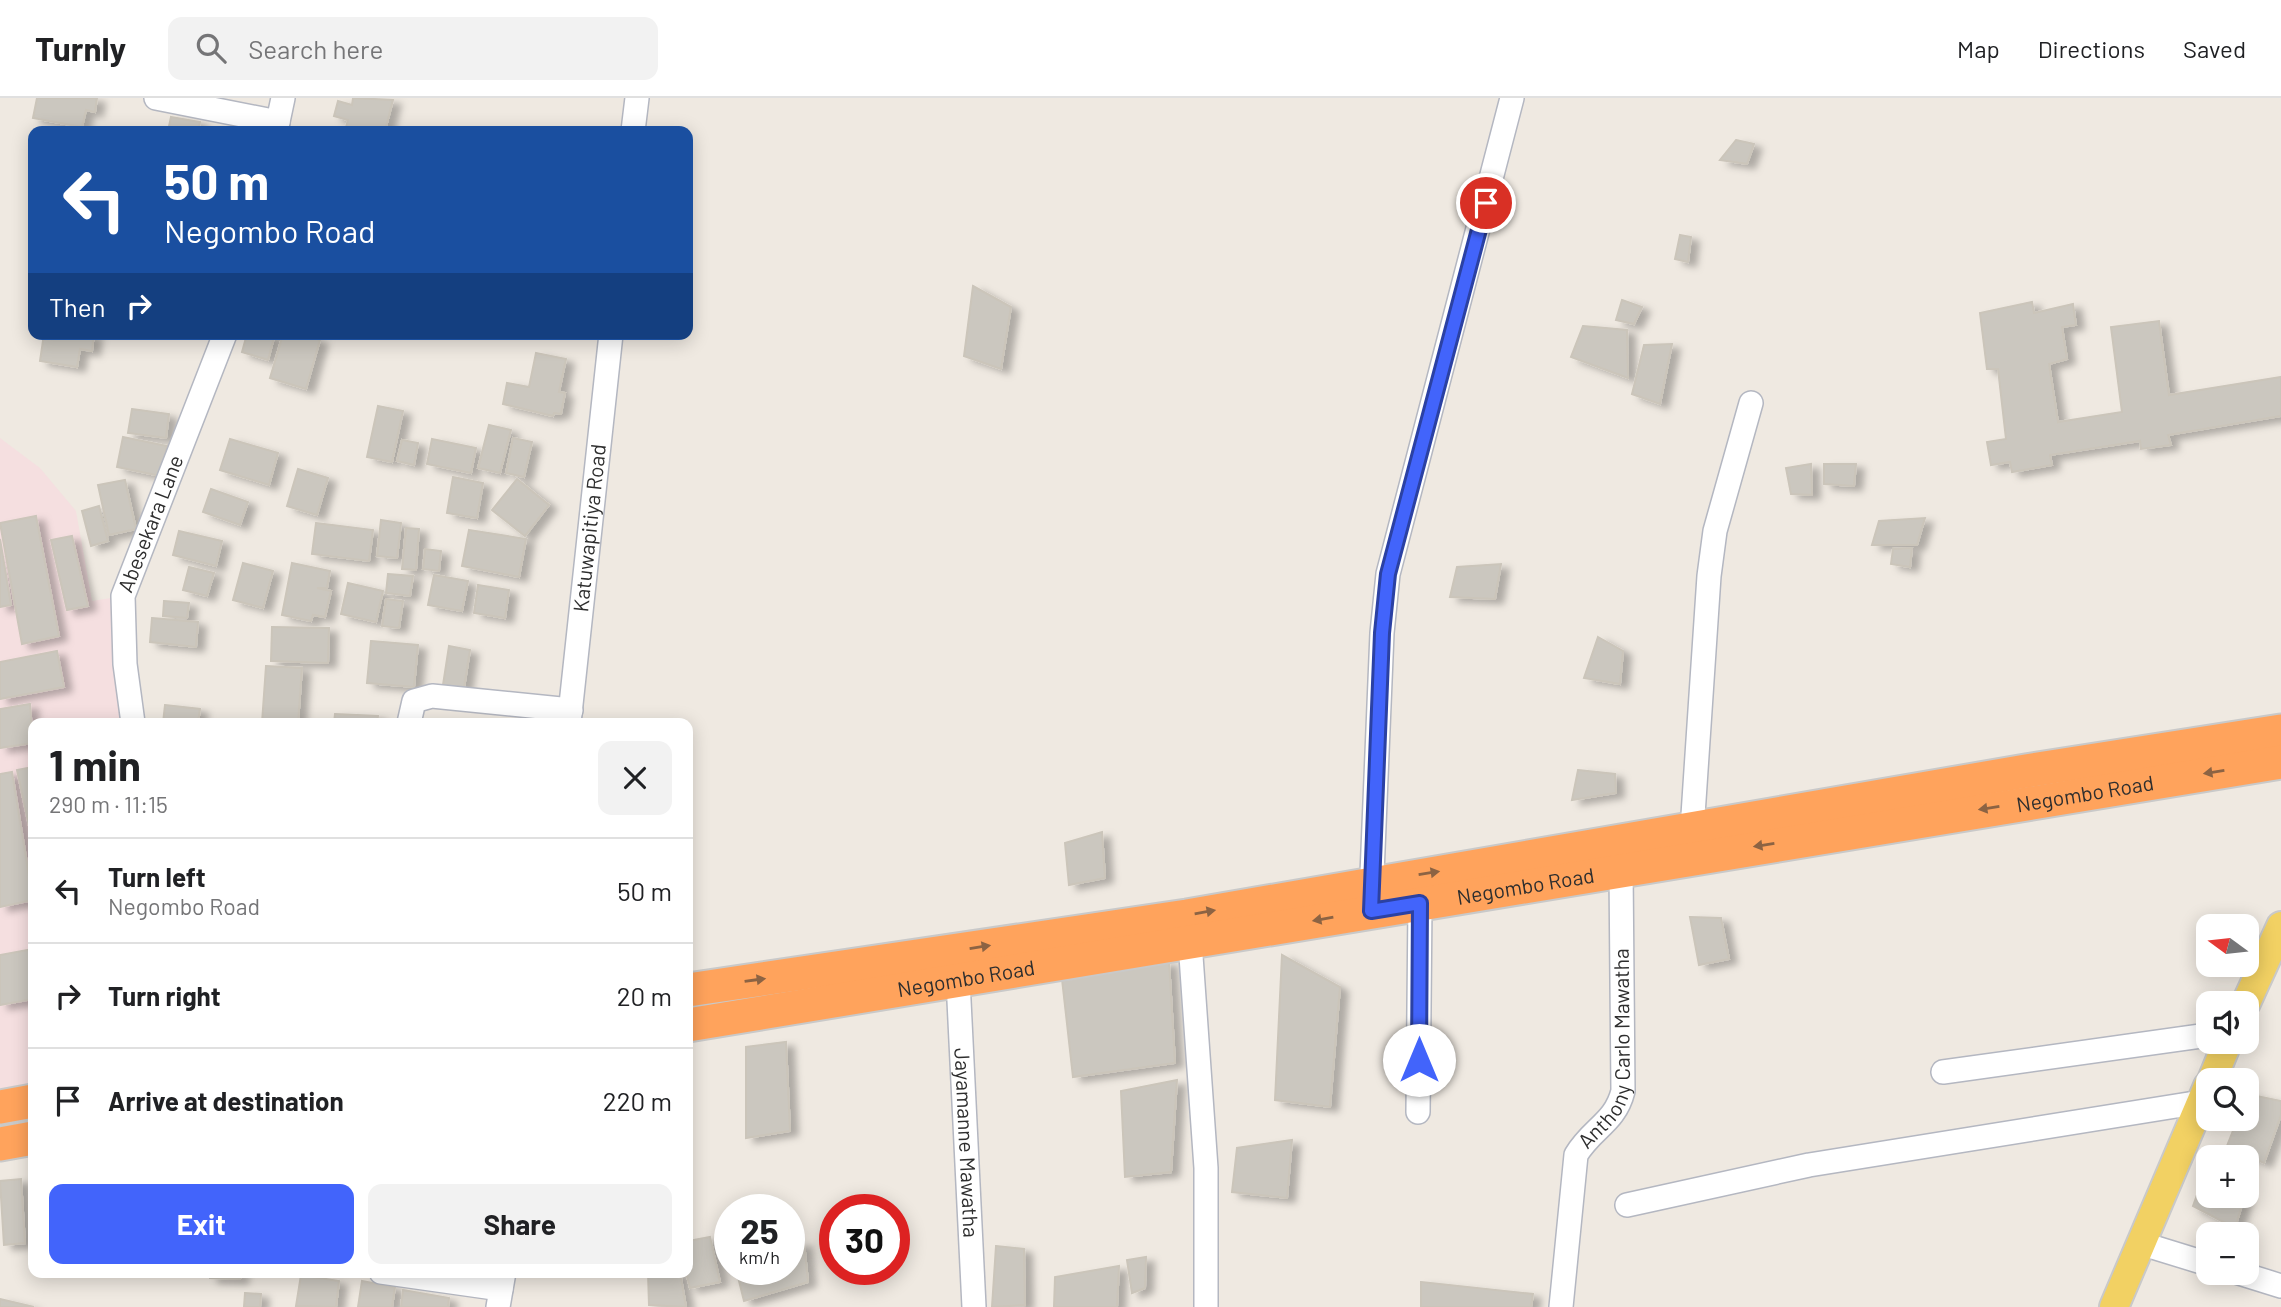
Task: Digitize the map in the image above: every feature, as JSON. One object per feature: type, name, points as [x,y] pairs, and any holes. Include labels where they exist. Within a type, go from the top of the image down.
[{"type":"highway","name":"Negombo Road","points":[[693,1024],[1190,942],[1371,897],[1692,830],[2026,771],[2281,732]]},
{"type":"highway","name":"Negombo Road","points":[[693,989],[1187,916],[1371,897],[1420,903],[2281,762]]},
{"type":"highway","points":[[0,1107],[28,1102]]},
{"type":"highway","points":[[0,1144],[28,1139]]},
{"type":"main road","points":[[2251,991],[2281,926]]},
{"type":"main road","points":[[2114,1307],[2196,1116]]},
{"type":"street","points":[[156,98],[273,126]]},
{"type":"street","points":[[277,126],[283,98]]},
{"type":"street","points":[[634,126],[637,98]]},
{"type":"street","points":[[1371,897],[1382,633],[1388,574],[1512,98]]},
{"type":"street","name":"Abesekara Lane","points":[[132,718],[125,664],[123,596],[223,340]]},
{"type":"street","name":"Katuwapitiya Road","points":[[570,717],[610,340]]},
{"type":"street","points":[[1692,830],[1709,576],[1715,531],[1751,403]]},
{"type":"street","points":[[410,718],[414,701],[432,696],[570,717]]},
{"type":"street","name":"Anthony Carlo Mawatha","points":[[1561,1307],[1576,1155],[1584,1140],[1618,1110],[1623,1091],[1621,869]]},
{"type":"street","points":[[1418,1112],[1420,903]]},
{"type":"street","points":[[1190,942],[1206,1168],[1206,1307]]},
{"type":"street","name":"Jayamanne Mawatha","points":[[958,980],[974,1307]]},
{"type":"street","points":[[1943,1072],[2196,1037]]},
{"type":"street","points":[[1627,1205],[1809,1165],[2196,1091]]},
{"type":"street","points":[[2143,1244],[2196,1260]]},
{"type":"street","points":[[423,1278],[501,1289]]},
{"type":"street","points":[[2259,1279],[2281,1286]]},
{"type":"shaded area","points":[[0,438],[40,468],[76,511],[92,601],[123,596],[133,718],[28,718],[28,1102],[0,1107]]},
{"type":"building","points":[[37,98],[97,98],[95,112],[86,110],[82,126],[33,118]]},
{"type":"building","points":[[353,98],[393,100],[386,126],[346,126],[348,120],[334,116],[338,101],[352,105]]},
{"type":"building","points":[[171,117],[200,122],[199,126],[169,126]]},
{"type":"building","points":[[1736,140],[1754,144],[1747,164],[1720,160]]},
{"type":"building","points":[[1680,235],[1691,237],[1688,262],[1675,259]]},
{"type":"building","points":[[973,286],[1011,307],[1001,369],[964,356]]},
{"type":"building","points":[[1622,300],[1642,307],[1634,324],[1616,320]]},
{"type":"building","points":[[2032,302],[2034,313],[2073,304],[2076,325],[2062,327],[2067,359],[2049,364],[2058,422],[2122,412],[2111,327],[2159,321],[2169,395],[2281,377],[2281,416],[2168,435],[2171,445],[2141,449],[2140,441],[2050,455],[2052,465],[2012,472],[2010,462],[1991,465],[1987,442],[2006,439],[1998,369],[1987,369],[1980,313]]},
{"type":"building","points":[[1583,326],[1627,330],[1628,378],[1571,357]]},
{"type":"building","points":[[43,340],[93,340],[92,351],[80,349],[77,367],[40,361]]},
{"type":"building","points":[[245,340],[273,340],[268,360],[242,352]]},
{"type":"building","points":[[281,340],[320,340],[306,389],[270,378]]},
{"type":"building","points":[[1672,344],[1660,404],[1632,394],[1644,345]]},
{"type":"building","points":[[536,353],[566,359],[559,392],[565,393],[561,414],[554,413],[553,416],[503,404],[507,383],[529,387]]},
{"type":"building","points":[[378,406],[403,411],[392,462],[367,457]]},
{"type":"building","points":[[132,409],[169,414],[166,438],[128,433]]},
{"type":"building","points":[[489,425],[511,430],[500,473],[478,468]]},
{"type":"building","points":[[123,437],[167,446],[161,476],[117,467]]},
{"type":"building","points":[[513,438],[532,442],[524,477],[506,473]]},
{"type":"building","points":[[230,439],[278,453],[269,485],[220,470]]},
{"type":"building","points":[[432,439],[476,448],[471,473],[427,464]]},
{"type":"building","points":[[402,440],[418,443],[414,465],[397,461]]},
{"type":"building","points":[[1811,464],[1812,495],[1791,494],[1786,468]]},
{"type":"building","points":[[1824,464],[1856,464],[1854,486],[1824,484]]},
{"type":"building","points":[[298,469],[328,478],[317,515],[287,506]]},
{"type":"building","points":[[453,477],[483,483],[477,518],[447,513]]},
{"type":"building","points":[[517,479],[549,505],[525,536],[492,510]]},
{"type":"building","points":[[125,480],[136,529],[109,535],[98,485]]},
{"type":"building","points":[[211,489],[248,502],[240,525],[203,512]]},
{"type":"building","points":[[99,506],[108,541],[91,546],[82,511]]},
{"type":"building","points":[[36,516],[59,636],[22,644],[0,523]]},
{"type":"building","points":[[1925,518],[1917,545],[1872,545],[1879,521]]},
{"type":"building","points":[[381,520],[401,523],[397,558],[377,556]]},
{"type":"building","points":[[316,523],[373,530],[369,561],[312,554]]},
{"type":"building","points":[[406,528],[419,529],[416,570],[402,569]]},
{"type":"building","points":[[469,530],[526,539],[519,577],[462,566]]},
{"type":"building","points":[[179,531],[222,541],[216,566],[173,555]]},
{"type":"building","points":[[72,536],[88,606],[67,610],[51,540]]},
{"type":"building","points":[[0,539],[11,605],[0,607]]},
{"type":"building","points":[[1912,548],[1910,567],[1891,564],[1893,549]]},
{"type":"building","points":[[425,549],[441,551],[439,571],[423,569]]},
{"type":"building","points":[[243,563],[273,571],[263,608],[233,600]]},
{"type":"building","points":[[292,563],[330,571],[327,588],[317,588],[331,591],[325,617],[313,615],[311,621],[282,615]]},
{"type":"building","points":[[1501,564],[1495,599],[1450,597],[1457,567]]},
{"type":"building","points":[[189,567],[214,573],[207,596],[183,590]]},
{"type":"building","points":[[388,574],[413,576],[410,596],[386,593]]},
{"type":"building","points":[[434,575],[468,581],[462,611],[428,605]]},
{"type":"building","points":[[348,583],[383,591],[376,622],[341,614]]},
{"type":"building","points":[[478,585],[509,590],[505,618],[474,613]]},
{"type":"building","points":[[386,599],[403,601],[399,628],[382,626]]},
{"type":"building","points":[[164,601],[189,603],[187,618],[163,616]]},
{"type":"building","points":[[152,618],[198,622],[196,647],[150,642]]},
{"type":"building","points":[[272,627],[329,628],[328,663],[271,661]]},
{"type":"building","points":[[1598,637],[1623,651],[1620,684],[1584,678]]},
{"type":"building","points":[[371,641],[418,645],[414,687],[367,683]]},
{"type":"building","points":[[449,646],[470,650],[464,688],[443,685]]},
{"type":"building","points":[[57,651],[64,687],[0,699],[0,662]]},
{"type":"building","points":[[266,666],[302,668],[298,718],[262,718]]},
{"type":"building","points":[[30,704],[28,744],[0,748],[0,709]]},
{"type":"building","points":[[165,705],[200,709],[199,718],[164,718]]},
{"type":"building","points":[[335,714],[378,716],[378,718],[335,718]]},
{"type":"building","points":[[28,768],[28,821],[17,770]]},
{"type":"building","points":[[1578,770],[1615,774],[1616,793],[1572,800]]},
{"type":"building","points":[[12,772],[28,870],[28,901],[0,907],[0,774]]},
{"type":"building","points":[[1102,832],[1105,878],[1069,885],[1065,843]]},
{"type":"building","points":[[1690,917],[1721,918],[1729,959],[1699,965]]},
{"type":"building","points":[[28,950],[28,1000],[0,1005],[0,955]]},
{"type":"building","points":[[1282,955],[1340,987],[1330,1107],[1275,1100]]},
{"type":"building","points":[[1169,961],[1175,1063],[1073,1077],[1062,979]]},
{"type":"building","points":[[786,1042],[790,1131],[746,1138],[746,1047]]},
{"type":"building","points":[[1177,1080],[1171,1172],[1125,1177],[1121,1091]]},
{"type":"building","points":[[2259,1096],[2281,1101],[2281,1115],[2264,1163],[2259,1161],[2259,1145],[2227,1145],[2233,1131],[2259,1131]]},
{"type":"building","points":[[1292,1140],[1287,1198],[1232,1192],[1237,1148]]},
{"type":"building","points":[[21,1179],[25,1243],[4,1245],[0,1181]]},
{"type":"building","points":[[2197,1208],[2241,1208],[2237,1222],[2224,1222]]},
{"type":"building","points":[[710,1237],[714,1255],[714,1283],[690,1288],[688,1278],[693,1278],[693,1240]]},
{"type":"building","points":[[996,1246],[1024,1249],[1025,1305],[992,1307]]},
{"type":"building","points":[[805,1252],[808,1282],[805,1283]]},
{"type":"building","points":[[1146,1257],[1145,1288],[1132,1293],[1127,1260]]},
{"type":"building","points":[[1119,1266],[1117,1307],[1054,1307],[1055,1277]]},
{"type":"building","points":[[301,1278],[339,1281],[336,1307],[296,1306]]},
{"type":"building","points":[[648,1278],[681,1278],[686,1307],[649,1305]]},
{"type":"building","points":[[362,1281],[395,1287],[392,1307],[358,1307]]},
{"type":"building","points":[[1421,1282],[1533,1294],[1531,1307],[1421,1307]]},
{"type":"building","points":[[740,1285],[798,1285],[744,1301]]},
{"type":"building","points":[[403,1290],[449,1298],[448,1307],[401,1307]]},
{"type":"building","points":[[245,1293],[261,1294],[260,1307],[244,1307]]},
{"type":"building","points":[[0,1299],[34,1307],[0,1307]]},
{"type":"route","points":[[1419,1060],[1420,903],[1371,911],[1382,633],[1388,574],[1486,203]]}]
